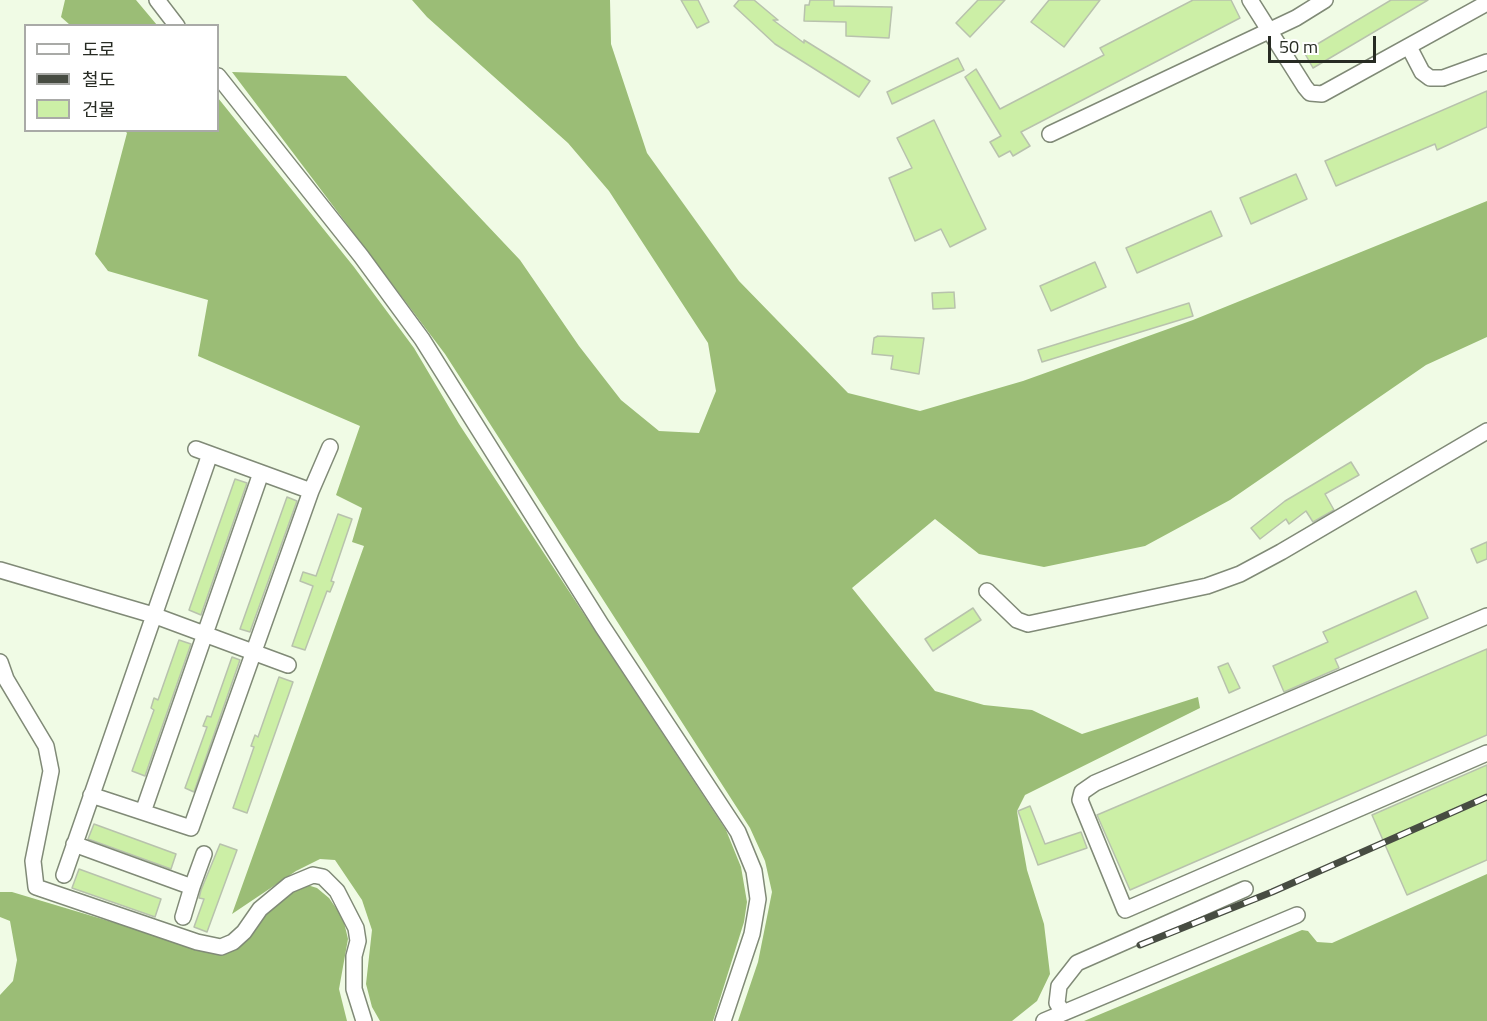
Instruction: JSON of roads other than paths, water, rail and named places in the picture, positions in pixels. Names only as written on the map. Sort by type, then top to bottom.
[{"type":"street","points":[[157,0],[175,24]]},
{"type":"street","points":[[1250,0],[1310,93],[1322,94],[1487,3]]},
{"type":"street","points":[[1050,134],[1296,18],[1325,0]]},
{"type":"street","points":[[1409,47],[1422,72],[1430,78],[1443,78],[1487,62]]},
{"type":"street","points":[[219,77],[361,256],[422,339],[603,626],[738,832],[754,871],[758,899],[752,934],[723,1021]]},
{"type":"street","points":[[987,591],[1017,620],[1028,624],[1207,586],[1240,574],[1281,552],[1487,431]]},
{"type":"street","points":[[91,795],[190,828],[311,492],[330,447]]},
{"type":"street","points":[[64,875],[153,615],[203,451],[311,492]]},
{"type":"street","points":[[143,812],[203,634],[261,473]]},
{"type":"street","points":[[0,570],[153,615],[288,665]]},
{"type":"street","points":[[1487,616],[1095,783],[1082,792],[1080,800],[1125,910],[1487,753]]},
{"type":"street","points":[[0,662],[6,679],[45,747],[51,771],[33,861],[36,887],[197,942],[221,947],[239,937],[260,909],[289,885],[313,875],[323,877],[337,891],[356,927],[358,941],[354,956],[354,989],[364,1021]]},
{"type":"street","points":[[74,844],[192,887]]},
{"type":"street","points":[[183,917],[204,854]]},
{"type":"street","points":[[1063,1013],[1057,1003],[1059,986],[1077,963],[1245,889]]},
{"type":"street","points":[[1044,1021],[1297,915]]},
{"type":"railway","points":[[1140,945],[1272,892],[1487,797]]}]
